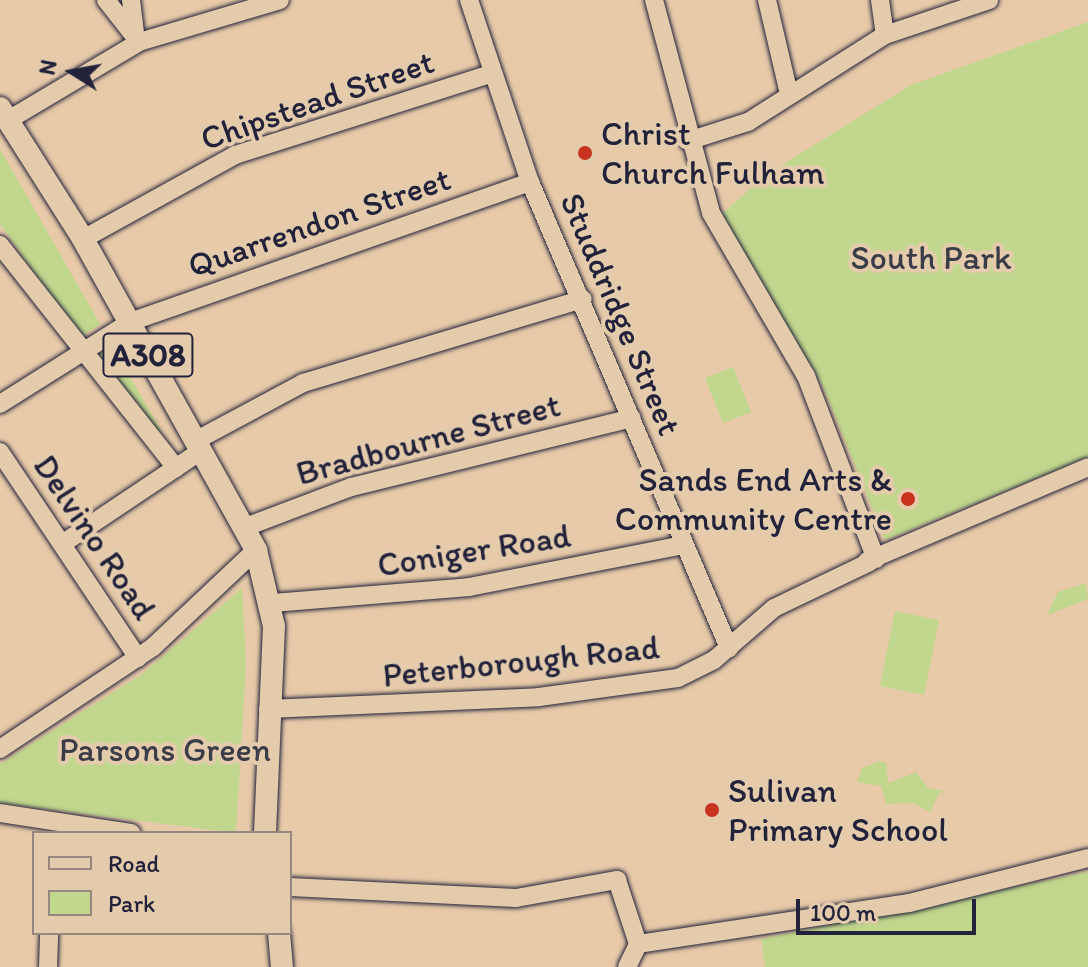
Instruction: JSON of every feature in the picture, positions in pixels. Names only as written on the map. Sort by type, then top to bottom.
[{"type":"main road","name":"A308","points":[[5,114],[83,239],[256,550],[272,603],[265,831]]},
{"type":"main road","points":[[279,935],[282,967]]},
{"type":"street","points":[[106,0],[137,37]]},
{"type":"street","points":[[131,0],[137,37]]},
{"type":"street","points":[[5,114],[137,37],[280,0]]},
{"type":"street","name":"Studdridge Street","points":[[469,0],[490,74],[530,182],[583,299],[683,545],[729,648]]},
{"type":"street","points":[[654,0],[688,141],[711,213],[806,376],[873,560]]},
{"type":"street","points":[[767,0],[789,94]]},
{"type":"street","points":[[880,0],[885,35]]},
{"type":"street","points":[[688,141],[735,129],[885,35],[989,0]]},
{"type":"street","name":"Chipstead Street","points":[[83,239],[235,155],[490,74]]},
{"type":"street","name":"Quarrendon Street","points":[[0,404],[77,351],[130,322],[530,182]]},
{"type":"street","points":[[0,245],[77,351],[176,468]]},
{"type":"street","points":[[62,544],[176,468],[198,446],[303,383],[583,299]]},
{"type":"street","name":"Bradbourne Street","points":[[243,528],[351,487],[632,418]]},
{"type":"street","name":"Delvino Road","points":[[0,452],[138,658]]},
{"type":"street","name":"Peterborough Road","points":[[268,709],[352,711],[605,692],[687,674],[729,648],[774,608],[873,560],[1088,467]]},
{"type":"street","name":"Coniger Road","points":[[272,603],[469,587],[683,545]]},
{"type":"street","points":[[0,749],[138,658],[256,550]]},
{"type":"street","points":[[0,813],[62,828],[103,831]]},
{"type":"street","points":[[627,967],[628,951],[638,944],[909,903],[1088,858]]},
{"type":"street","points":[[292,887],[516,898],[617,880],[638,944]]},
{"type":"street","points":[[48,967],[49,935]]},
{"type":"green space","name":"South Park","points":[[1088,22],[1088,457],[885,540],[823,386],[720,216],[764,176],[911,85]]},
{"type":"green space","points":[[0,149],[100,324],[80,337],[0,224]]},
{"type":"green space","points":[[111,344],[162,432],[160,434],[92,356]]},
{"type":"green space","points":[[733,367],[751,412],[723,423],[705,378]]},
{"type":"green space","points":[[1086,583],[1088,599],[1047,615],[1058,592]]},
{"type":"green space","name":"Parsons Green","points":[[242,588],[246,665],[236,831],[0,803],[0,764],[142,674]]},
{"type":"green space","points":[[895,611],[939,620],[924,695],[880,686]]},
{"type":"green space","points":[[879,761],[886,763],[888,783],[916,772],[928,788],[948,792],[939,793],[930,812],[913,803],[886,804],[881,786],[857,782],[862,768]]},
{"type":"green space","points":[[1088,872],[1088,967],[765,967],[761,939]]},
{"type":"place","name":"Christ Church Fulham","points":[[585,153]]},
{"type":"place","name":"Sands End Arts & Community Centre","points":[[908,499]]},
{"type":"place","name":"Sulivan Primary School","points":[[712,810]]}]
